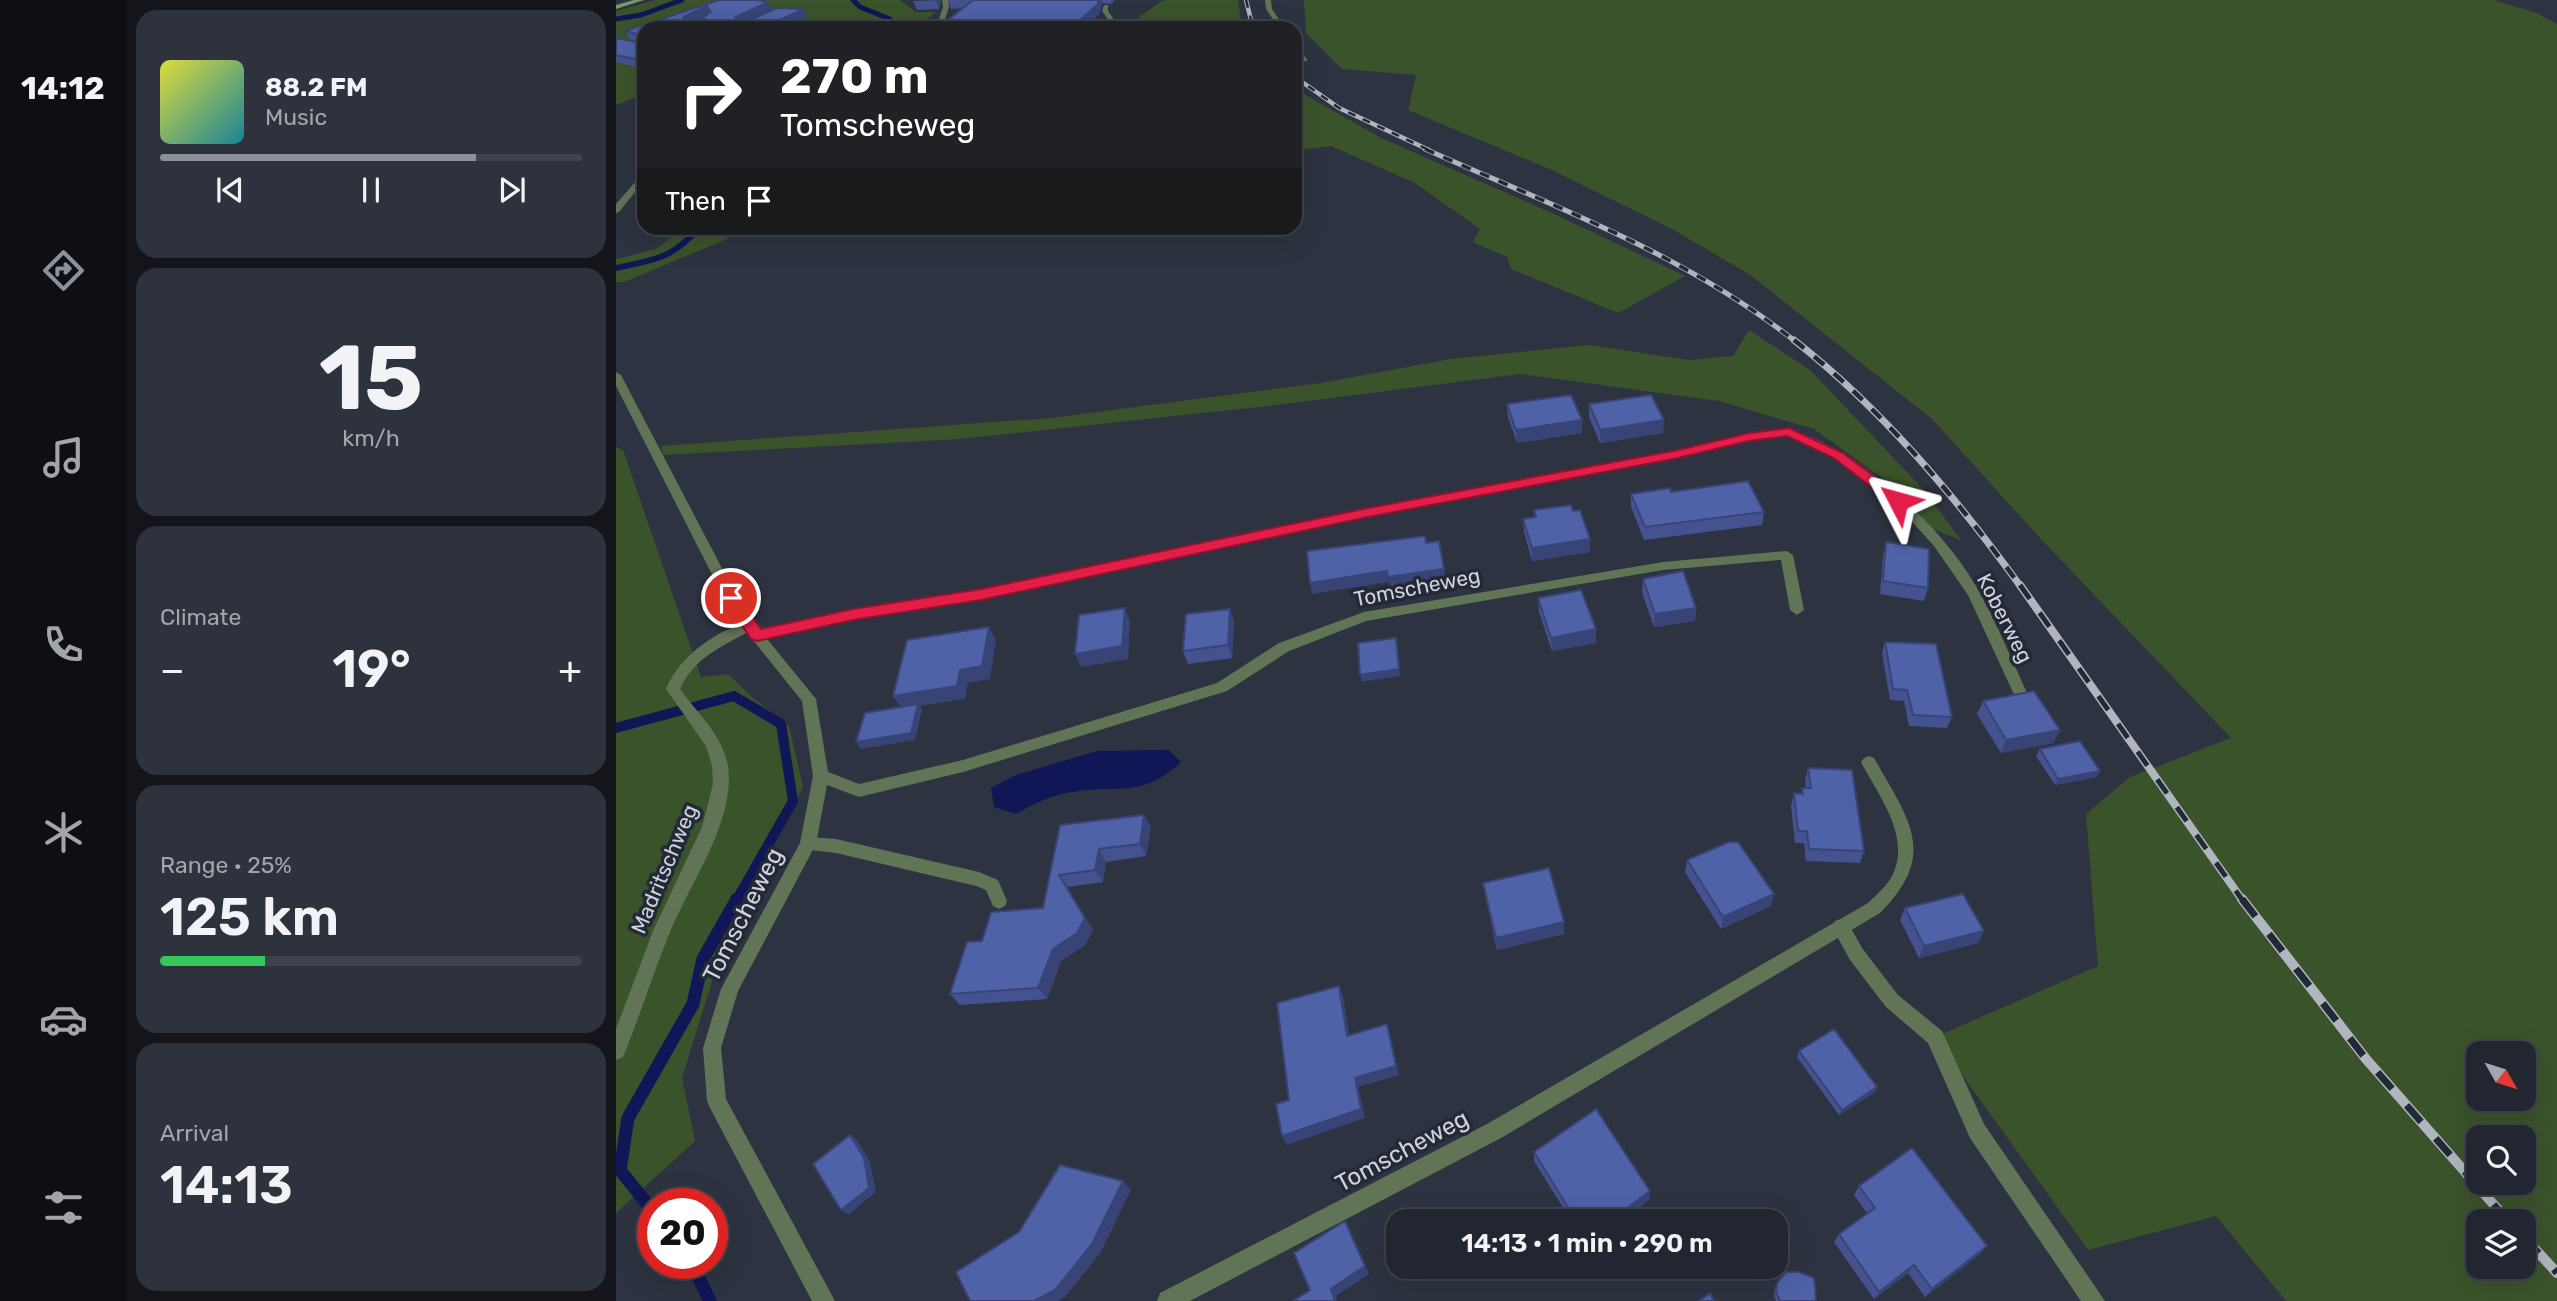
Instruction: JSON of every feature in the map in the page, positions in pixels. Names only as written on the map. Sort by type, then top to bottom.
[{"type":"main road","points":[[616,8],[641,0]]},
{"type":"street","points":[[941,21],[946,7],[945,0]]},
{"type":"street","points":[[1268,0],[1269,9],[1277,21]]},
{"type":"street","points":[[1106,6],[1105,11],[1112,21]]},
{"type":"street","points":[[616,209],[637,184]]},
{"type":"street","name":"Tomscheweg","points":[[616,375],[731,598],[753,631],[809,699],[821,776],[808,844],[730,989],[712,1048],[717,1101],[824,1301]]},
{"type":"street","name":"Koberweg","points":[[753,631],[981,594],[1368,512],[1678,454],[1765,434],[1789,432],[1839,456],[1858,469],[1910,512],[1939,542],[1974,594],[2022,696]]},
{"type":"street","name":"Tomscheweg","points":[[821,776],[859,791],[963,766],[1222,687],[1284,647],[1364,617],[1663,566],[1787,555],[1797,610]]},
{"type":"street","name":"Madritschweg","points":[[616,1051],[662,931],[702,848],[721,789],[721,767],[715,748],[673,689],[682,671],[713,645],[753,631]]},
{"type":"street","name":"Tomscheweg","points":[[1168,1301],[1494,1130],[1841,927],[1890,895],[1908,856],[1905,832],[1869,762]]},
{"type":"street","points":[[808,844],[836,846],[979,879],[992,885],[999,901]]},
{"type":"street","points":[[1841,927],[1856,954],[1892,1001],[1935,1037],[1977,1131],[2094,1301]]},
{"type":"green space","points":[[656,0],[900,0],[916,12],[936,12],[924,21],[637,21],[637,97],[616,105],[616,11]]},
{"type":"green space","points":[[1164,0],[1238,0],[1241,21],[1138,21],[1140,16]]},
{"type":"green space","points":[[1304,0],[2493,0],[2537,13],[2557,24],[2557,1301],[2286,1301],[2216,1216],[2088,1250],[1935,1037],[2098,966],[2086,814],[2130,777],[2231,738],[2039,537],[1932,419],[1749,274],[1672,229],[1552,170],[1408,110],[1416,75],[1342,69],[1306,33]]},
{"type":"green space","points":[[1302,93],[1381,138],[1552,213],[1685,276],[1618,313],[1511,269],[1507,257],[1473,242],[1480,229],[1415,183],[1331,146],[1302,150]]},
{"type":"green space","points":[[675,235],[730,235],[727,239],[624,282],[616,282],[616,259],[656,249]]},
{"type":"green space","points":[[1749,330],[1810,370],[1923,489],[1961,540],[1930,528],[1906,495],[1814,429],[1719,401],[1520,374],[1268,406],[960,439],[663,455],[661,446],[1051,418],[1321,383],[1451,359],[1589,345],[1689,360],[1733,356]]},
{"type":"green space","points":[[616,447],[623,450],[701,677],[728,674],[789,726],[803,787],[726,936],[682,1078],[695,1141],[643,1188],[637,1188],[637,1194],[616,1213]]},
{"type":"shaded area","points":[[1169,750],[1181,762],[1167,774],[1142,786],[1065,793],[1043,800],[1016,814],[994,807],[991,788],[1016,775],[1097,751]]},
{"type":"building","points":[[719,0],[768,2],[735,17],[736,21],[703,21],[703,17],[711,12],[707,6],[683,17],[694,21],[655,21]]},
{"type":"building","points":[[973,0],[1098,0],[1098,4],[1079,21],[947,21]]},
{"type":"building","points":[[777,8],[804,9],[778,21],[748,21]]},
{"type":"building","points":[[637,27],[637,34],[625,31]]},
{"type":"building","points":[[616,38],[637,42],[637,60],[616,55]]},
{"type":"building","points":[[1571,395],[1582,420],[1516,430],[1507,404]]},
{"type":"building","points":[[1651,395],[1664,420],[1600,430],[1589,404]]},
{"type":"building","points":[[1748,481],[1764,512],[1645,527],[1631,494],[1670,488],[1671,492]]},
{"type":"building","points":[[1571,505],[1573,511],[1580,510],[1590,539],[1532,548],[1523,519],[1536,517],[1534,510]]},
{"type":"building","points":[[1425,536],[1426,543],[1439,541],[1444,569],[1388,577],[1387,571],[1310,583],[1307,551]]},
{"type":"building","points":[[1886,542],[1929,549],[1928,588],[1883,581]]},
{"type":"building","points":[[1683,571],[1696,608],[1655,614],[1643,579]]},
{"type":"building","points":[[1581,590],[1596,629],[1551,638],[1538,598]]},
{"type":"building","points":[[1125,608],[1122,646],[1075,654],[1079,615]]},
{"type":"building","points":[[1230,609],[1228,645],[1183,651],[1186,614]]},
{"type":"building","points":[[989,627],[982,666],[960,670],[957,686],[893,696],[907,640]]},
{"type":"building","points":[[1396,638],[1399,669],[1360,675],[1358,643]]},
{"type":"building","points":[[1885,642],[1936,644],[1952,717],[1913,715],[1907,690],[1893,689]]},
{"type":"building","points":[[2034,691],[2060,730],[2006,740],[1983,701]]},
{"type":"building","points":[[918,704],[911,733],[856,742],[865,713]]},
{"type":"building","points":[[2080,741],[2100,771],[2058,779],[2040,749]]},
{"type":"building","points":[[1808,768],[1852,770],[1864,851],[1809,849],[1807,831],[1798,831],[1794,793],[1803,794],[1802,788],[1811,788]]},
{"type":"building","points":[[1144,815],[1140,844],[1099,849],[1095,870],[1059,875],[1085,918],[1077,933],[1053,949],[1038,988],[950,994],[967,942],[982,941],[991,912],[1043,908],[1060,825]]},
{"type":"building","points":[[1729,842],[1738,842],[1774,894],[1723,917],[1687,860]]},
{"type":"building","points":[[1549,868],[1564,922],[1496,938],[1483,883]]},
{"type":"building","points":[[1963,894],[1984,931],[1924,946],[1905,908]]},
{"type":"building","points":[[1339,986],[1347,1036],[1387,1024],[1396,1066],[1355,1078],[1361,1109],[1282,1136],[1276,1104],[1289,1100],[1277,1003]]},
{"type":"building","points":[[1834,1029],[1877,1087],[1842,1110],[1799,1051]]},
{"type":"building","points":[[1596,1109],[1650,1191],[1626,1209],[1569,1209],[1534,1152]]},
{"type":"building","points":[[850,1135],[864,1158],[869,1188],[841,1210],[813,1164]]},
{"type":"building","points":[[1912,1148],[1987,1246],[1932,1289],[1914,1265],[1879,1292],[1839,1234],[1875,1208],[1859,1186]]},
{"type":"building","points":[[1060,1165],[1123,1181],[1092,1244],[1055,1290],[1034,1301],[970,1301],[956,1272],[1019,1232]]},
{"type":"building","points":[[1345,1221],[1365,1266],[1331,1289],[1335,1301],[1293,1301],[1310,1290],[1294,1253]]},
{"type":"building","points":[[1788,1272],[1799,1272],[1814,1278],[1816,1299],[1780,1301],[1776,1292],[1780,1279],[1788,1279]]},
{"type":"building","points":[[1710,1293],[1714,1301],[1699,1301]]},
{"type":"waterway","points":[[616,19],[641,15],[682,0]]},
{"type":"waterway","points":[[853,0],[860,7],[889,21]]},
{"type":"waterway","points":[[616,268],[662,257],[693,235]]},
{"type":"waterway","points":[[616,728],[734,696],[781,724],[793,801],[736,901]]},
{"type":"waterway","points":[[637,1191],[620,1170],[628,1118],[693,1004],[703,959],[737,899]]},
{"type":"waterway","points":[[699,1279],[710,1301]]},
{"type":"railway","points":[[1246,0],[1251,21]]},
{"type":"railway","points":[[1302,82],[1339,108],[1429,150]]},
{"type":"railway","points":[[1425,149],[1664,257],[1753,311],[1796,342]]},
{"type":"railway","points":[[1794,340],[1858,395],[1888,425],[1944,487],[2021,587]]},
{"type":"railway","points":[[2020,585],[2243,901]]},
{"type":"railway","points":[[2242,899],[2366,1059],[2498,1209]]},
{"type":"railway","points":[[2536,1250],[2557,1273]]},
{"type":"route","points":[[731,598],[757,635],[853,615],[981,594],[1368,512],[1678,454],[1749,437],[1789,432],[1839,456],[1898,501]]}]
